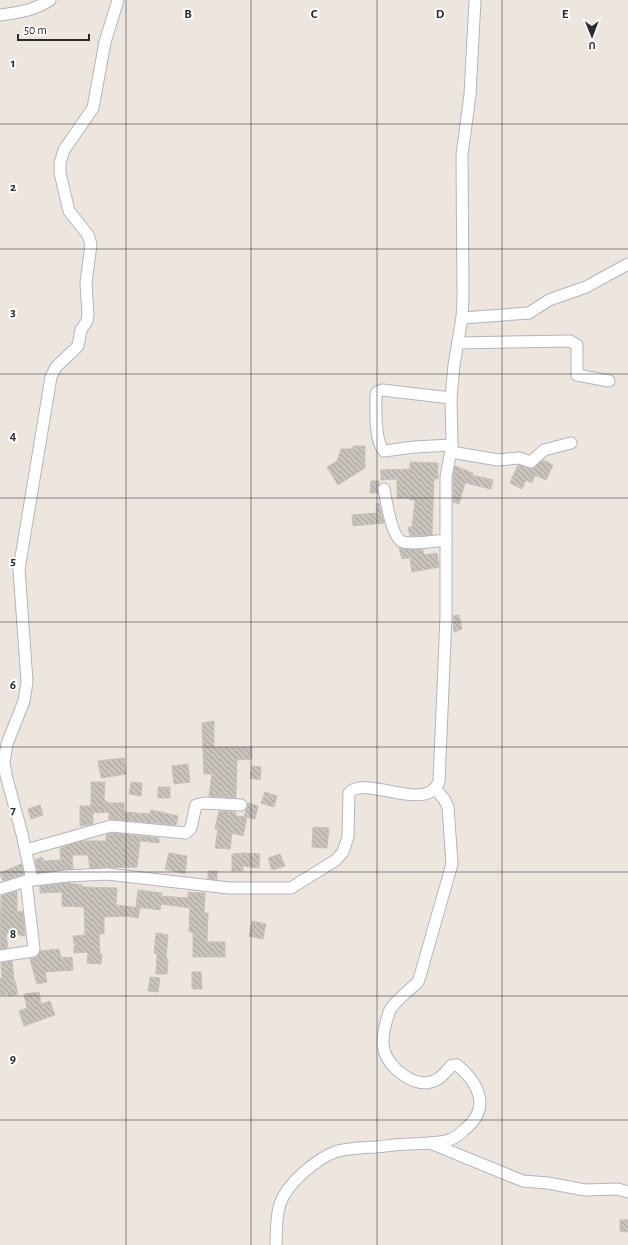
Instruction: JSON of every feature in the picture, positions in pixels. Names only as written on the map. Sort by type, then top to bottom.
[{"type":"street","points":[[0,15],[23,12],[44,4],[50,0]]},
{"type":"street","points":[[0,956],[33,951],[34,949],[26,850],[4,785],[5,752],[24,701],[27,682],[27,664],[19,580],[21,548],[30,505],[51,377],[56,367],[76,348],[81,330],[88,318],[86,283],[91,244],[88,235],[69,210],[60,173],[60,163],[64,150],[92,108],[105,42],[118,0]]},
{"type":"street","points":[[0,889],[29,881],[67,876],[107,874],[229,888],[291,888],[336,860],[343,852],[348,837],[349,794],[352,790],[355,788],[363,788],[412,795],[431,793],[436,790],[439,782],[446,616],[446,478],[451,448],[451,398],[454,365],[462,318],[464,233],[462,155],[470,95],[476,0]]},
{"type":"street","points":[[462,318],[529,313],[549,300],[586,287],[628,264]]},
{"type":"street","points":[[458,343],[573,341],[577,345],[577,375],[609,381]]},
{"type":"street","points":[[451,398],[382,390],[377,392],[380,447],[384,451],[414,447],[451,448],[498,460],[519,458],[531,462],[544,450],[571,443]]},
{"type":"street","points":[[384,489],[395,534],[399,540],[406,543],[446,540]]},
{"type":"street","points":[[276,1245],[276,1218],[280,1201],[289,1186],[318,1160],[332,1152],[348,1148],[430,1143],[449,1140],[458,1135],[475,1121],[480,1112],[477,1087],[460,1068],[450,1066],[444,1075],[434,1081],[424,1083],[415,1081],[398,1072],[388,1059],[384,1049],[384,1033],[391,1010],[418,982],[452,864],[448,807],[444,799],[436,790]]},
{"type":"street","points":[[26,850],[111,826],[186,833],[191,828],[196,805],[204,803],[240,805]]},
{"type":"street","points":[[430,1143],[523,1181],[548,1183],[585,1190],[618,1188],[628,1192]]},
{"type":"building","points":[[353,446],[365,446],[365,468],[338,485],[327,467],[337,461],[341,449],[353,449]]},
{"type":"building","points":[[543,460],[553,465],[546,480],[535,475],[532,483],[526,480],[522,489],[510,483],[518,465],[532,469]]},
{"type":"building","points":[[410,462],[438,463],[438,479],[434,479],[432,535],[410,536],[408,527],[412,527],[415,500],[410,500],[410,498],[397,498],[397,479],[381,480],[381,470],[410,469]]},
{"type":"building","points":[[455,466],[473,473],[472,475],[493,480],[491,489],[465,483],[459,504],[453,502],[453,478]]},
{"type":"building","points":[[371,481],[379,481],[378,493],[370,493]]},
{"type":"building","points":[[379,503],[384,523],[353,526],[352,515],[377,513],[376,504]]},
{"type":"building","points":[[399,548],[423,550],[424,555],[437,553],[439,567],[412,572],[410,558],[402,559]]},
{"type":"building","points":[[459,615],[462,629],[454,632],[453,616]]},
{"type":"building","points":[[214,721],[214,747],[252,747],[252,759],[237,760],[236,798],[209,796],[212,774],[204,774],[202,723]]},
{"type":"building","points":[[124,758],[126,774],[101,778],[98,761]]},
{"type":"building","points":[[188,764],[190,782],[174,784],[172,766]]},
{"type":"building","points":[[252,766],[261,767],[260,780],[250,778]]},
{"type":"building","points":[[91,782],[105,782],[104,801],[107,801],[107,803],[124,803],[124,812],[150,814],[151,810],[178,816],[176,825],[109,819],[109,812],[93,813],[93,824],[80,826],[80,806],[91,806]]},
{"type":"building","points":[[131,782],[142,783],[141,796],[129,794]]},
{"type":"building","points":[[158,787],[170,787],[170,798],[158,798]]},
{"type":"building","points":[[265,792],[277,796],[274,807],[261,803]]},
{"type":"building","points":[[248,803],[258,806],[255,819],[247,817],[243,836],[232,833],[230,849],[215,848],[218,829],[215,829],[219,811],[236,812],[236,816],[244,817]]},
{"type":"building","points":[[40,805],[43,815],[31,819],[28,809]]},
{"type":"building","points":[[313,827],[329,828],[327,848],[312,847]]},
{"type":"building","points":[[112,833],[159,838],[159,843],[140,841],[137,867],[90,868],[88,855],[72,855],[73,869],[38,873],[35,860],[42,857],[44,861],[61,860],[60,848],[82,841],[106,841],[106,835]]},
{"type":"building","points":[[169,853],[187,856],[185,874],[165,869]]},
{"type":"building","points":[[232,854],[260,854],[259,868],[243,866],[243,871],[232,871]]},
{"type":"building","points":[[280,854],[285,866],[272,870],[268,858]]},
{"type":"building","points":[[21,864],[24,874],[3,881],[0,873]]},
{"type":"building","points":[[208,871],[217,871],[217,880],[208,879]]},
{"type":"building","points":[[68,883],[82,885],[82,887],[117,888],[116,905],[140,908],[138,918],[125,916],[104,917],[104,934],[99,934],[100,954],[102,954],[101,964],[87,963],[88,952],[74,953],[74,946],[80,945],[74,944],[73,936],[85,935],[84,907],[62,906],[62,892],[40,893],[40,886]]},
{"type":"building","points":[[138,890],[162,893],[161,896],[188,898],[188,892],[205,893],[204,913],[208,913],[207,942],[225,942],[225,957],[193,957],[193,932],[189,932],[190,908],[161,904],[160,910],[136,907]]},
{"type":"building","points":[[17,891],[17,911],[23,912],[25,936],[6,933],[8,948],[0,949],[1,896]]},
{"type":"building","points":[[252,921],[266,924],[263,939],[249,936]]},
{"type":"building","points":[[156,933],[168,935],[166,959],[168,959],[167,974],[156,974],[157,954],[154,953]]},
{"type":"building","points":[[59,949],[61,958],[72,957],[73,970],[45,972],[47,982],[37,984],[30,959],[37,957],[40,951]]},
{"type":"building","points":[[12,961],[14,981],[18,994],[9,996],[8,994],[0,995],[0,979],[2,978],[1,963]]},
{"type":"building","points":[[192,972],[201,972],[202,989],[192,989]]},
{"type":"building","points":[[150,977],[160,978],[158,992],[148,991]]},
{"type":"building","points":[[39,992],[41,1004],[50,1001],[55,1015],[24,1026],[19,1011],[27,1008],[24,994]]},
{"type":"building","points":[[620,1220],[628,1220],[628,1232],[620,1231]]}]
